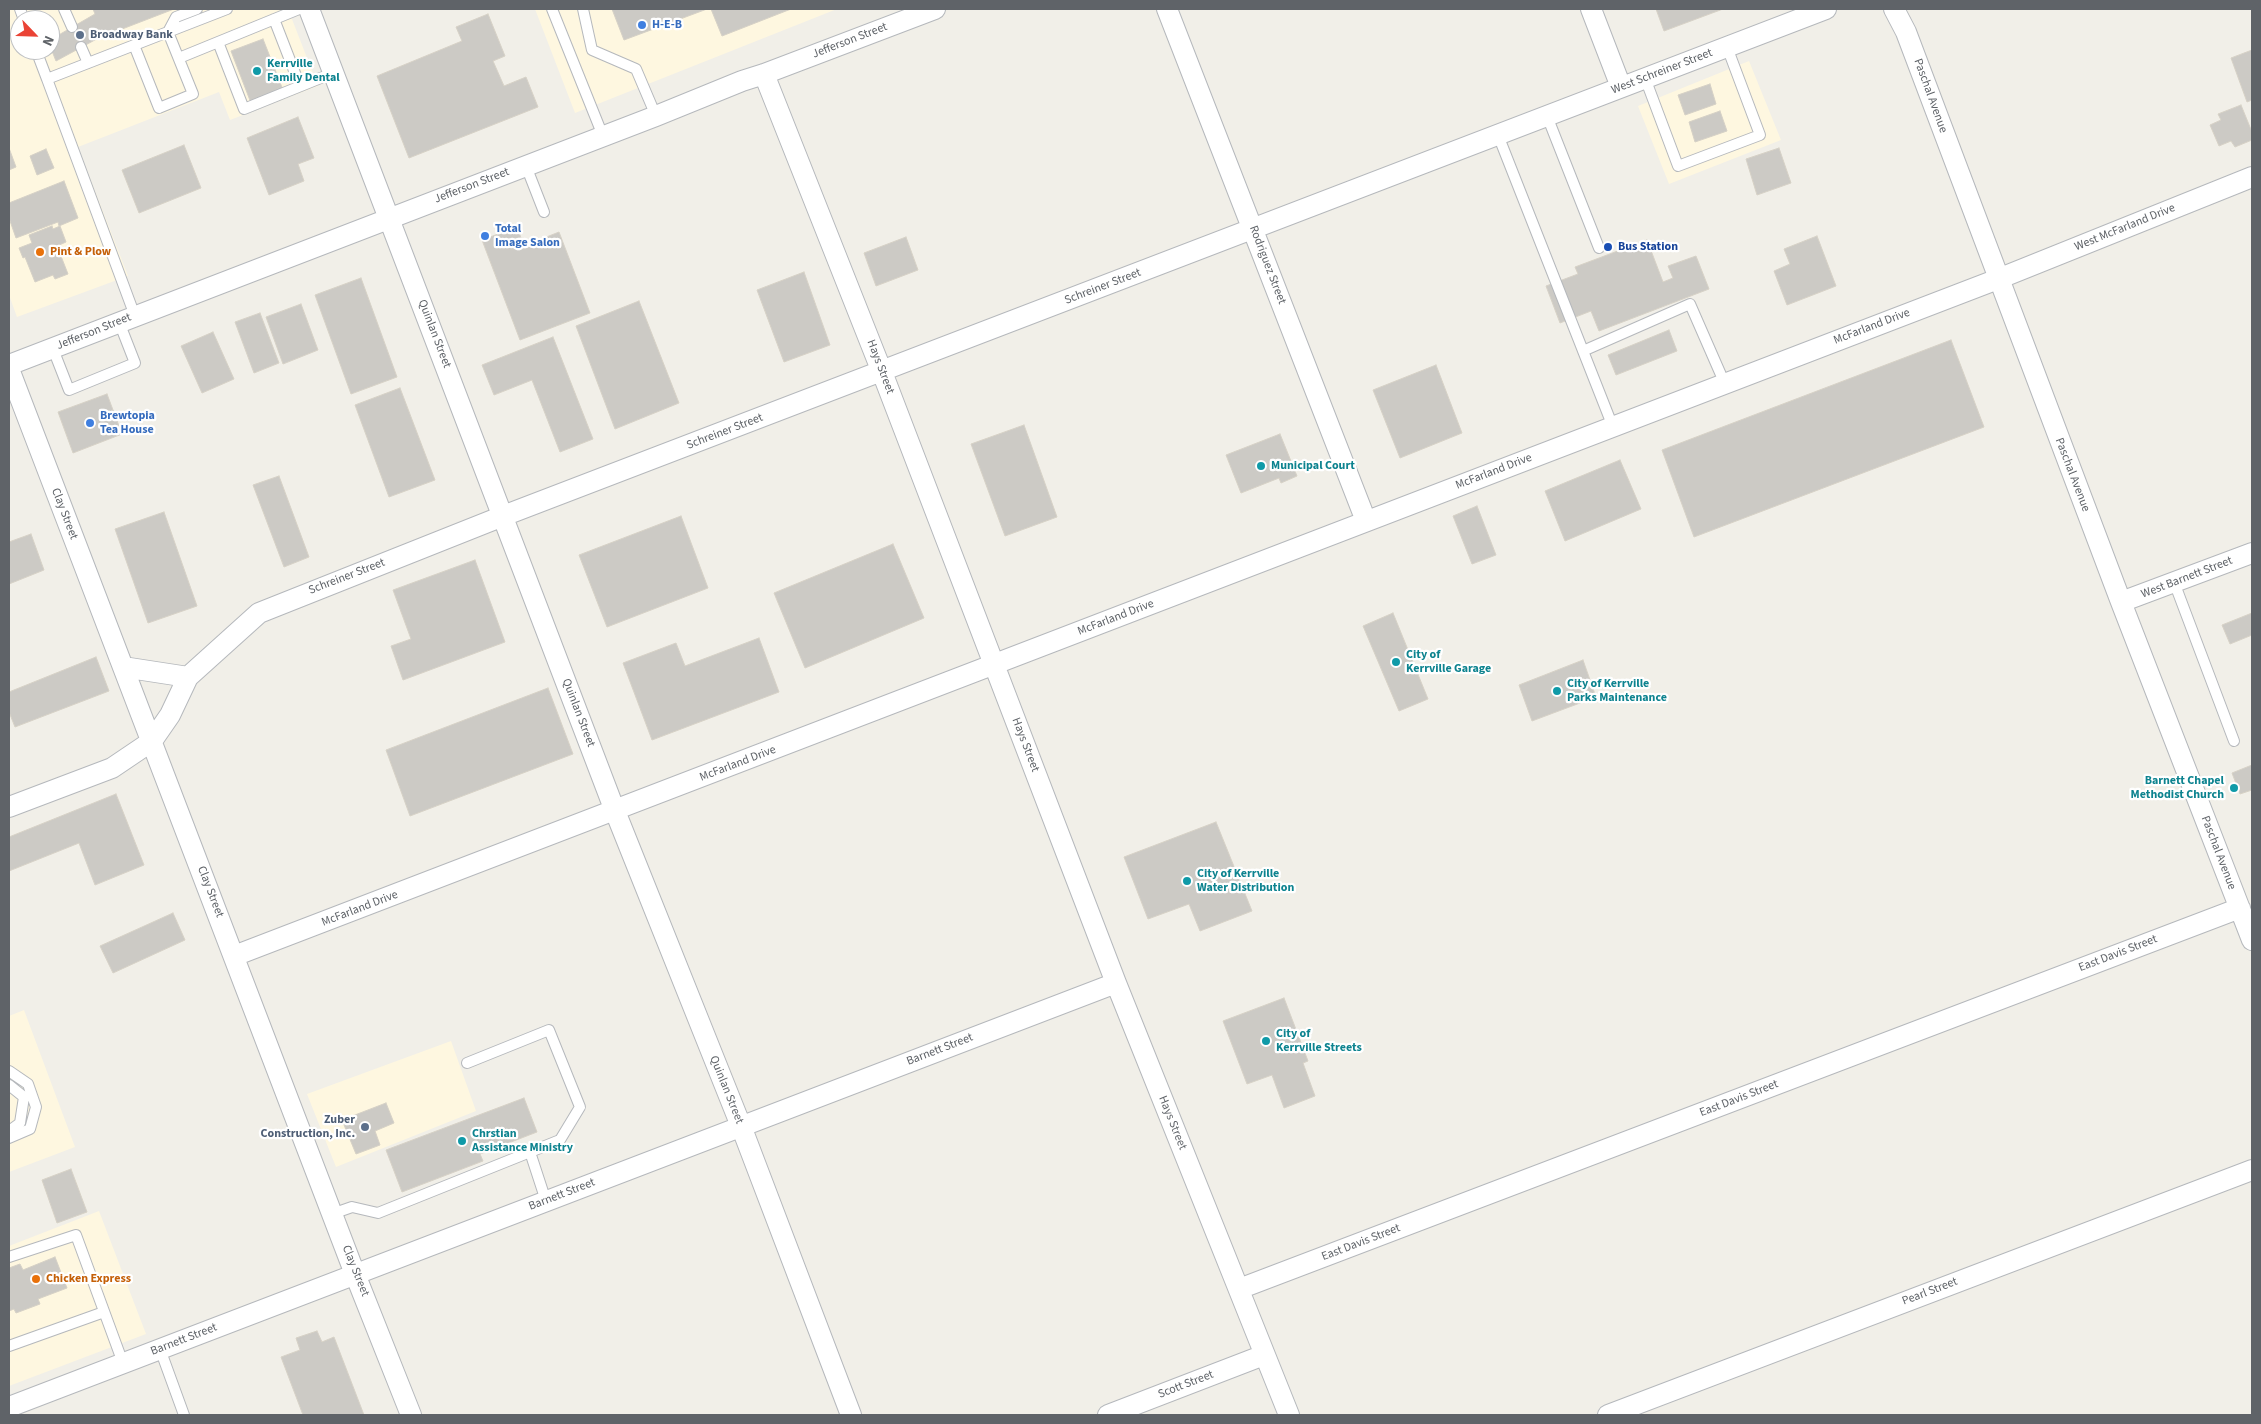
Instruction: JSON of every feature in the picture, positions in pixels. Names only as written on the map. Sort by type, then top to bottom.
[{"type":"street","name":"Quinlan Street","points":[[309,9],[615,811],[741,1126],[851,1415]]},
{"type":"street","name":"Jefferson Street","points":[[9,365],[764,74],[911,13],[935,9]]},
{"type":"street","name":"Rodriguez Street","points":[[1167,9],[1366,522]]},
{"type":"street","points":[[1591,9],[1621,88]]},
{"type":"street","name":"West Schreiner Street","points":[[1498,135],[1826,9]]},
{"type":"street","name":"Paschal Avenue","points":[[1894,9],[1906,32],[2121,602],[2252,940]]},
{"type":"street","name":"Hays Street","points":[[764,74],[882,372],[1116,982],[1289,1415]]},
{"type":"street","name":"Schreiner Street","points":[[9,807],[112,768],[152,741],[170,715],[188,677],[259,613],[503,516],[1498,135]]},
{"type":"street","name":"West McFarland Drive","points":[[1998,279],[2252,177]]},
{"type":"street","name":"McFarland Drive","points":[[234,956],[1998,279]]},
{"type":"street","name":"Clay Street","points":[[9,369],[355,1274],[411,1415]]},
{"type":"street","name":"West Barnett Street","points":[[2121,602],[2252,553]]},
{"type":"street","points":[[123,667],[188,677]]},
{"type":"street","name":"East Davis Street","points":[[1239,1289],[2240,908]]},
{"type":"street","name":"Barnett Street","points":[[9,1407],[1116,982]]},
{"type":"street","name":"Pearl Street","points":[[1608,1415],[2252,1170]]},
{"type":"street","name":"Scott Street","points":[[1108,1415],[1264,1356]]},
{"type":"lane","points":[[64,9],[72,27]]},
{"type":"lane","points":[[168,32],[176,17],[197,9]]},
{"type":"lane","points":[[47,79],[227,9]]},
{"type":"lane","points":[[179,58],[299,9]]},
{"type":"lane","points":[[552,9],[602,136]]},
{"type":"lane","points":[[583,9],[592,50],[636,69],[656,116]]},
{"type":"lane","points":[[274,19],[300,86]]},
{"type":"lane","points":[[134,45],[159,108],[193,94],[168,32]]},
{"type":"lane","points":[[218,42],[244,109],[333,73]]},
{"type":"lane","points":[[82,47],[88,63]]},
{"type":"lane","points":[[1645,78],[1678,166],[1760,135],[1727,47]]},
{"type":"lane","points":[[40,60],[127,319],[135,363],[69,390],[53,349]]},
{"type":"lane","points":[[1547,116],[1599,248]]},
{"type":"lane","points":[[1498,135],[1613,427]]},
{"type":"lane","points":[[526,166],[544,212]]},
{"type":"lane","points":[[1583,351],[1690,304],[1725,384]]},
{"type":"lane","points":[[2174,582],[2234,741]]},
{"type":"lane","points":[[332,1214],[352,1207],[378,1213],[560,1140],[580,1107],[548,1030],[467,1063]]},
{"type":"lane","points":[[9,1071],[28,1084],[36,1108],[30,1129],[9,1138]]},
{"type":"lane","points":[[9,1085],[24,1097],[20,1123],[9,1131]]},
{"type":"lane","points":[[530,1152],[546,1201]]},
{"type":"lane","points":[[9,1257],[76,1235],[123,1363]]},
{"type":"lane","points":[[9,1346],[104,1312]]},
{"type":"lane","points":[[160,1349],[184,1415]]},
{"type":"shaded area","points":[[9,9],[288,9],[318,86],[230,120],[219,92],[78,147],[128,276],[17,317],[9,295]]},
{"type":"shaded area","points":[[535,9],[837,9],[575,113]]},
{"type":"shaded area","points":[[1749,61],[1781,140],[1669,184],[1638,106]]},
{"type":"shaded area","points":[[24,1010],[75,1147],[9,1172],[9,1016]]},
{"type":"shaded area","points":[[451,1041],[476,1111],[336,1167],[307,1094]]},
{"type":"shaded area","points":[[99,1211],[146,1334],[9,1386],[9,1246]]},
{"type":"building","name":"Broadway Bank","points":[[93,9],[174,9],[104,35],[60,59],[60,34],[95,14]]},
{"type":"building","name":"H-E-B","points":[[612,9],[707,9],[624,40]]},
{"type":"building","name":"H-E-B","points":[[711,9],[791,9],[722,36]]},
{"type":"building","points":[[1656,9],[1723,9],[1664,31]]},
{"type":"building","points":[[488,14],[505,56],[493,61],[504,86],[526,77],[538,107],[409,158],[377,76],[462,41],[456,27]]},
{"type":"building","name":"Kerrville Family Dental","points":[[263,39],[283,90],[251,103],[231,51]]},
{"type":"building","points":[[2252,50],[2252,100],[2247,102],[2231,58]]},
{"type":"building","points":[[1710,84],[1716,104],[1685,115],[1678,95]]},
{"type":"building","points":[[2241,105],[2252,132],[2252,140],[2235,147],[2231,141],[2219,146],[2210,125],[2221,120],[2218,114]]},
{"type":"building","points":[[1720,111],[1727,131],[1695,142],[1689,122]]},
{"type":"building","points":[[298,117],[314,158],[298,164],[304,181],[269,195],[247,138]]},
{"type":"building","points":[[184,145],[201,188],[139,213],[122,170]]},
{"type":"building","points":[[9,148],[16,167],[9,170]]},
{"type":"building","points":[[1779,148],[1791,183],[1757,195],[1746,159]]},
{"type":"building","points":[[46,149],[54,168],[37,175],[30,156]]},
{"type":"building","points":[[64,181],[78,218],[59,226],[58,222],[16,238],[9,218],[9,203]]},
{"type":"building","name":"Pint & Plow","points":[[52,226],[53,229],[60,226],[66,242],[57,246],[68,274],[55,279],[53,275],[35,282],[25,257],[23,258],[19,248],[32,243],[29,235]]},
{"type":"building","points":[[517,227],[524,246],[559,232],[590,313],[520,340],[482,240]]},
{"type":"building","points":[[1817,236],[1836,286],[1787,305],[1774,271],[1790,264],[1784,249]]},
{"type":"building","points":[[906,237],[918,270],[876,286],[864,253]]},
{"type":"building","points":[[1647,240],[1663,282],[1673,278],[1668,266],[1696,256],[1709,289],[1599,331],[1591,311],[1560,323],[1546,286],[1578,274],[1575,267]]},
{"type":"building","points":[[804,272],[830,345],[784,362],[757,290]]},
{"type":"building","points":[[361,278],[397,377],[351,394],[315,295]]},
{"type":"building","points":[[639,301],[679,403],[615,429],[576,326]]},
{"type":"building","points":[[301,304],[318,350],[283,364],[266,317]]},
{"type":"building","points":[[260,313],[279,363],[254,373],[235,322]]},
{"type":"building","points":[[1669,330],[1677,351],[1616,375],[1608,355]]},
{"type":"building","points":[[213,332],[234,379],[202,393],[181,346]]},
{"type":"building","points":[[553,337],[593,439],[560,452],[532,380],[494,395],[482,365]]},
{"type":"building","points":[[1951,340],[1984,427],[1694,537],[1662,450]]},
{"type":"building","points":[[1436,365],[1462,433],[1400,458],[1373,390]]},
{"type":"building","points":[[400,388],[435,480],[389,497],[355,405]]},
{"type":"building","name":"Brewtopia Tea House","points":[[107,394],[122,434],[73,453],[58,412]]},
{"type":"building","points":[[1024,425],[1057,517],[1005,536],[971,444]]},
{"type":"building","name":"Municipal Court","points":[[1280,434],[1297,476],[1281,483],[1279,478],[1241,493],[1226,455]]},
{"type":"building","points":[[1620,460],[1641,509],[1565,541],[1545,491]]},
{"type":"building","points":[[279,476],[309,557],[284,567],[253,485]]},
{"type":"building","points":[[1477,506],[1496,555],[1472,564],[1453,516]]},
{"type":"building","points":[[164,512],[197,606],[148,623],[115,529]]},
{"type":"building","points":[[681,516],[708,588],[607,627],[579,555]]},
{"type":"building","points":[[31,534],[44,570],[9,584],[9,542]]},
{"type":"building","points":[[893,544],[924,618],[805,668],[774,593]]},
{"type":"building","points":[[475,560],[505,642],[403,680],[391,646],[411,639],[393,590]]},
{"type":"building","name":"City of Kerrville Garage","points":[[1393,613],[1428,699],[1399,711],[1363,626]]},
{"type":"building","points":[[2252,613],[2252,635],[2230,644],[2222,625]]},
{"type":"building","points":[[759,638],[779,692],[652,740],[623,663],[676,643],[685,666]]},
{"type":"building","points":[[96,657],[109,691],[15,727],[9,712],[9,692]]},
{"type":"building","name":"City of Kerrville Parks Maintenance","points":[[1583,660],[1596,697],[1532,721],[1519,685]]},
{"type":"building","points":[[548,688],[573,754],[410,816],[386,750]]},
{"type":"building","points":[[2252,765],[2252,790],[2240,794],[2232,773]]},
{"type":"building","points":[[116,794],[144,865],[95,885],[79,843],[9,871],[9,837]]},
{"type":"building","name":"City of Kerrville Water Distribution","points":[[1216,822],[1252,911],[1200,931],[1189,904],[1148,919],[1124,857]]},
{"type":"building","points":[[173,913],[185,940],[113,973],[100,946]]},
{"type":"building","name":"City of Kerrville Streets","points":[[1284,998],[1308,1061],[1303,1063],[1315,1096],[1284,1108],[1272,1075],[1247,1084],[1223,1021]]},
{"type":"building","name":"Chrstian Assistance Ministry","points":[[524,1098],[537,1132],[480,1154],[483,1161],[402,1192],[386,1150]]},
{"type":"building","name":"Zuber Construction, Inc.","points":[[386,1103],[394,1123],[375,1131],[380,1145],[356,1154],[342,1120]]},
{"type":"building","points":[[71,1169],[87,1212],[57,1223],[42,1180]]},
{"type":"building","name":"Chicken Express","points":[[55,1257],[67,1288],[38,1299],[40,1304],[16,1313],[14,1309],[9,1311],[9,1268],[20,1264],[23,1270]]},
{"type":"building","points":[[317,1331],[322,1342],[334,1337],[364,1415],[303,1415],[281,1357],[300,1350],[296,1338]]},
{"type":"place","name":"H-E-B","points":[[642,25]]},
{"type":"place","name":"Broadway Bank","points":[[80,35]]},
{"type":"place","name":"Kerrville Family Dental","points":[[257,71]]},
{"type":"place","name":"Total Image Salon","points":[[485,236]]},
{"type":"place","name":"Bus Station","points":[[1608,247]]},
{"type":"place","name":"Pint & Plow","points":[[40,252]]},
{"type":"place","name":"Brewtopia Tea House","points":[[90,423]]},
{"type":"place","name":"Municipal Court","points":[[1261,466]]},
{"type":"place","name":"City of Kerrville Garage","points":[[1396,662]]},
{"type":"place","name":"City of Kerrville Parks Maintenance","points":[[1557,691]]},
{"type":"place","name":"Barnett Chapel Methodist Church","points":[[2234,788]]},
{"type":"place","name":"City of Kerrville Water Distribution","points":[[1187,881]]},
{"type":"place","name":"City of Kerrville Streets","points":[[1266,1041]]},
{"type":"place","name":"Zuber Construction, Inc.","points":[[365,1127]]},
{"type":"place","name":"Chrstian Assistance Ministry","points":[[462,1141]]},
{"type":"place","name":"Chicken Express","points":[[36,1279]]}]
